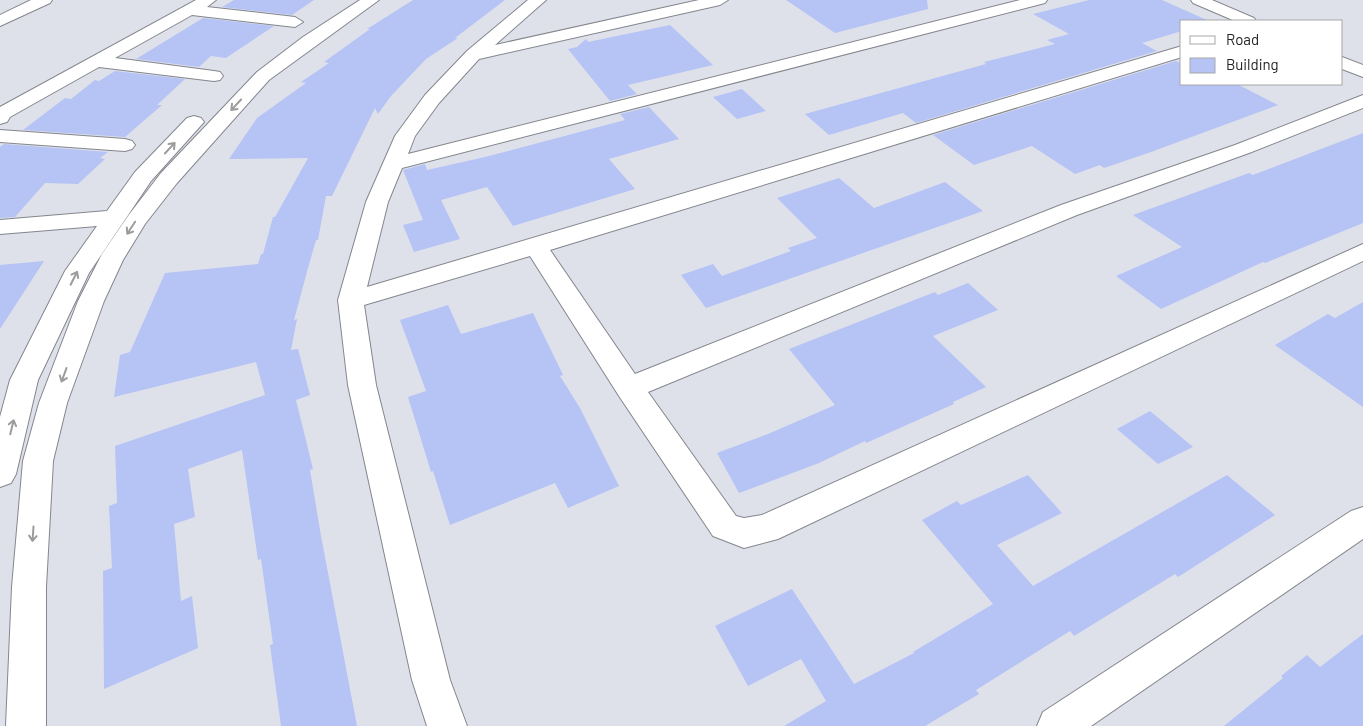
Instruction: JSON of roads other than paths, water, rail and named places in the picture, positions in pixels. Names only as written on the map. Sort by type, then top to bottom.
[{"type":"street","points":[[0,10],[22,0]]},
{"type":"street","points":[[0,21],[44,0]]},
{"type":"street","points":[[0,118],[4,113],[100,62],[208,0]]},
{"type":"street","points":[[0,474],[24,380],[77,271],[112,218],[143,177],[228,86],[306,25],[346,0]]},
{"type":"street","points":[[26,726],[29,587],[38,461],[53,403],[91,301],[110,260],[136,221],[169,178],[263,76],[371,0]]},
{"type":"street","points":[[447,726],[431,680],[362,385],[351,300],[377,202],[405,136],[416,119],[473,55],[538,0]]},
{"type":"street","points":[[473,55],[720,0]]},
{"type":"street","points":[[392,164],[1039,0]]},
{"type":"street","points":[[1200,0],[1246,20]]},
{"type":"street","points":[[190,10],[295,22]]},
{"type":"street","points":[[351,300],[536,247],[1010,101],[1180,52]]},
{"type":"street","points":[[100,62],[214,76]]},
{"type":"street","points":[[1343,62],[1363,72]]},
{"type":"street","points":[[629,388],[1069,210],[1242,149],[1363,101]]},
{"type":"street","points":[[0,136],[125,145]]},
{"type":"street","points":[[0,227],[112,218]]},
{"type":"street","points":[[536,247],[629,388],[725,526],[744,533],[766,529],[1363,252]]},
{"type":"street","points":[[1057,726],[1363,521]]}]
